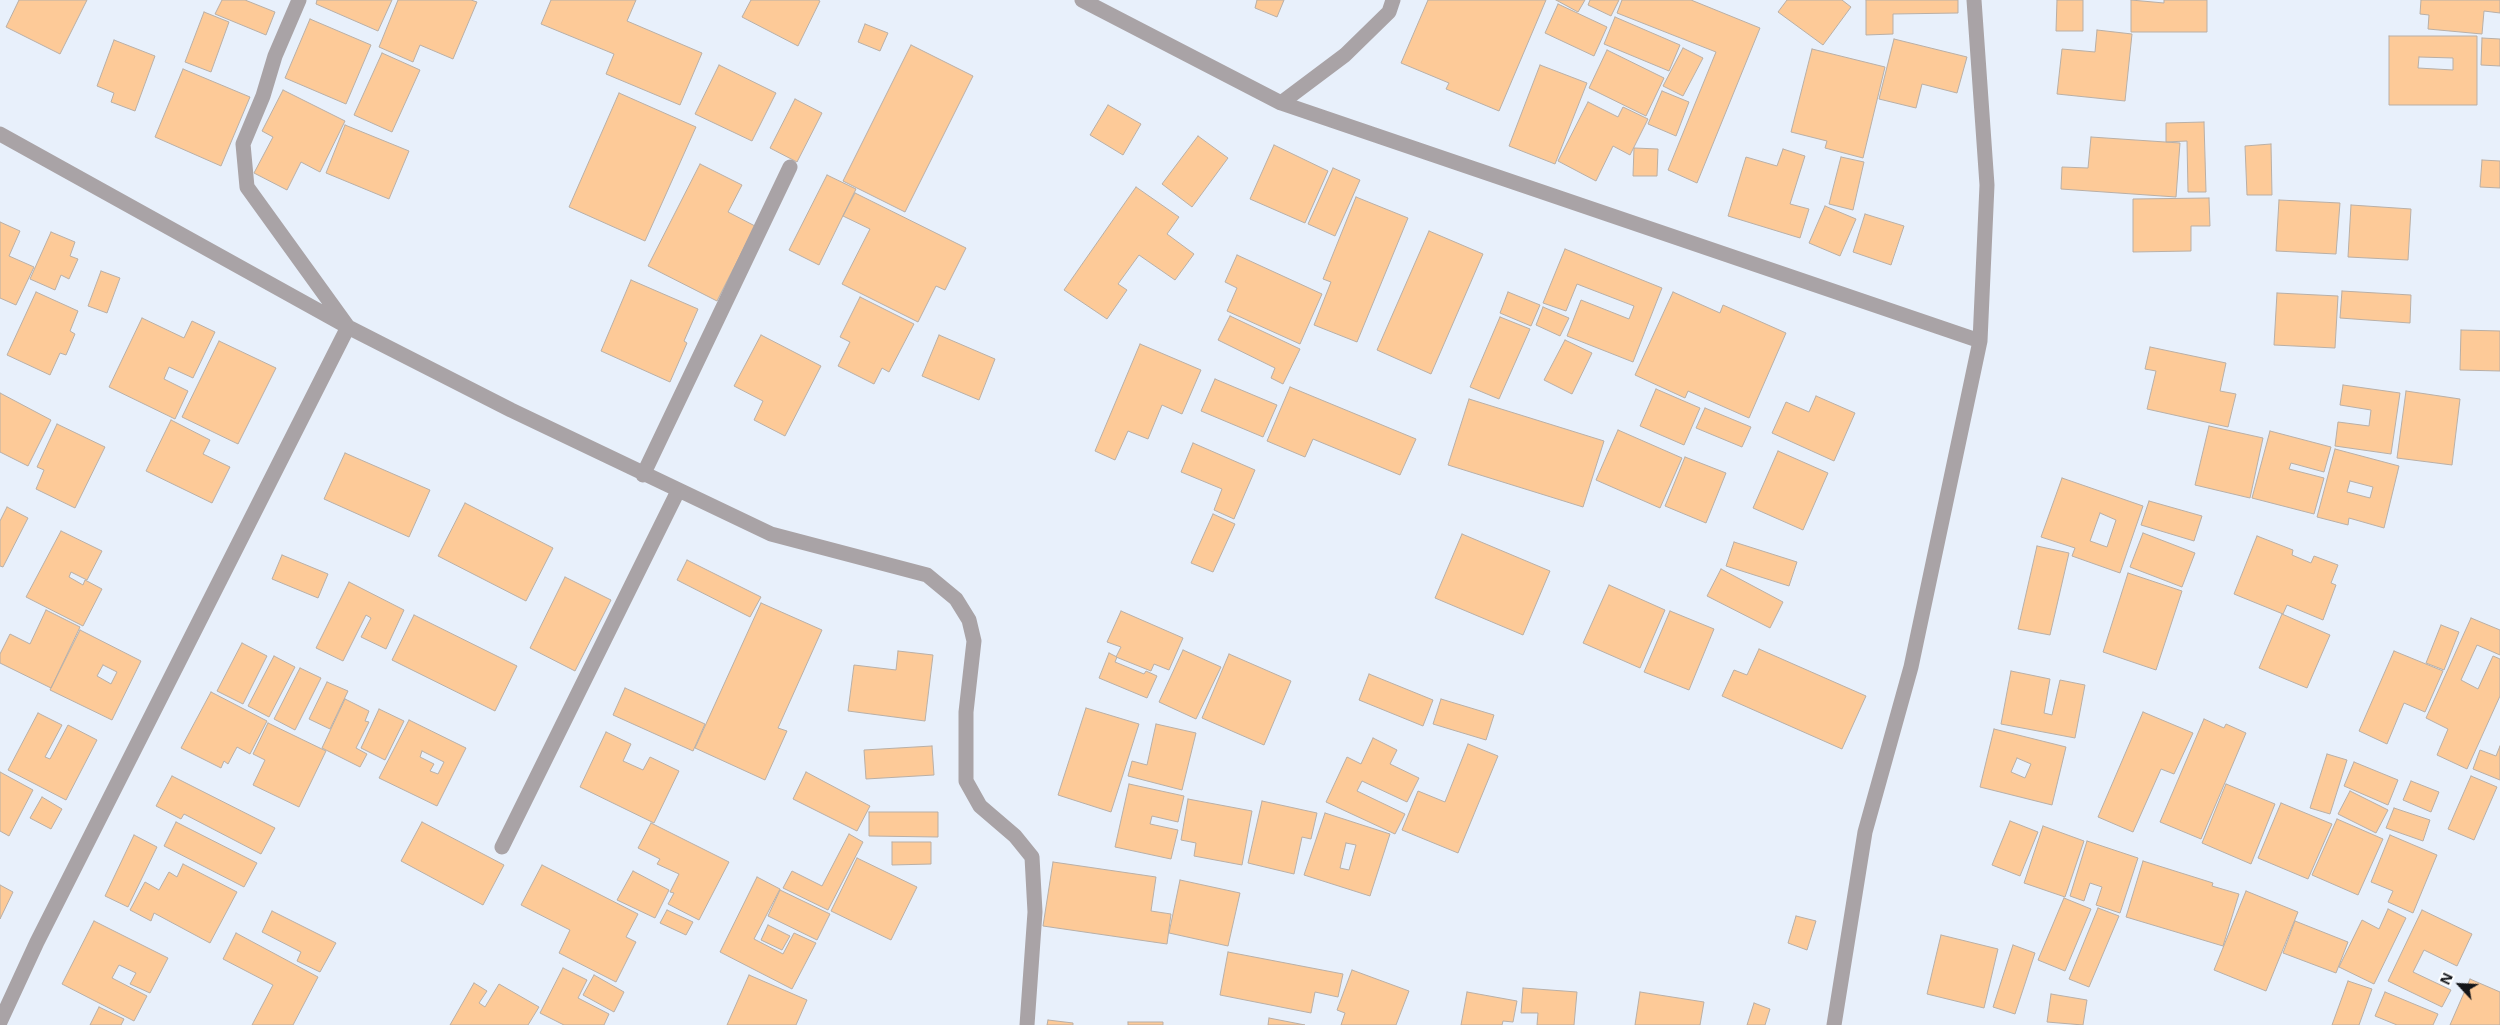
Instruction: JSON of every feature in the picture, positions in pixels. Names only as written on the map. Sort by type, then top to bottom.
[{"type":"street","points":[[300,0],[275,56],[263,96],[243,144],[247,187],[348,327]]},
{"type":"street","points":[[1082,0],[1280,103],[1980,341]]},
{"type":"street","points":[[1280,103],[1345,55],[1389,12],[1393,0]]},
{"type":"street","points":[[1834,1025],[1865,832],[1911,667],[1980,341],[1987,186],[1974,0]]},
{"type":"street","points":[[0,134],[348,327],[643,475],[770,534],[927,576],[956,599],[969,620],[974,641],[966,712],[966,781],[980,806],[1015,836],[1032,858],[1035,912],[1028,1025]]},
{"type":"street","points":[[643,475],[790,167]]},
{"type":"street","points":[[0,1022],[37,942],[348,327]]},
{"type":"street","points":[[502,847],[678,491]]},
{"type":"building","points":[[19,0],[87,0],[60,54],[6,27]]},
{"type":"building","points":[[222,0],[245,0],[275,12],[266,35],[215,14]]},
{"type":"building","points":[[317,0],[392,0],[378,31],[316,4]]},
{"type":"building","points":[[398,0],[471,0],[477,2],[453,59],[420,45],[413,62],[379,47]]},
{"type":"building","points":[[551,0],[636,0],[627,21],[702,53],[680,105],[606,74],[614,54],[541,24]]},
{"type":"building","points":[[751,0],[820,1],[798,46],[742,17]]},
{"type":"building","points":[[1257,0],[1284,0],[1277,17],[1255,8]]},
{"type":"building","points":[[1428,0],[1546,0],[1499,111],[1446,89],[1449,83],[1401,63]]},
{"type":"building","points":[[1556,0],[1585,0],[1578,12]]},
{"type":"building","points":[[1590,0],[1619,0],[1611,16],[1588,5]]},
{"type":"building","points":[[1622,0],[1691,0],[1760,28],[1697,183],[1668,170],[1716,52],[1617,13]]},
{"type":"building","points":[[1787,0],[1842,0],[1851,7],[1823,45],[1778,12]]},
{"type":"building","points":[[1866,0],[1958,0],[1958,13],[1893,14],[1893,34],[1866,35]]},
{"type":"building","points":[[2057,0],[2083,0],[2083,31],[2056,31]]},
{"type":"building","points":[[2131,0],[2164,3],[2164,0],[2207,0],[2207,32],[2131,32]]},
{"type":"building","points":[[2421,0],[2500,0],[2500,13],[2484,11],[2482,34],[2428,29],[2429,15],[2420,14]]},
{"type":"building","points":[[1558,4],[1607,27],[1594,56],[1545,33]]},
{"type":"building","points":[[204,12],[229,22],[211,72],[185,62]]},
{"type":"building","points":[[1615,17],[1680,45],[1669,71],[1604,44]]},
{"type":"building","points":[[310,19],[371,45],[346,104],[285,78]]},
{"type":"building","points":[[865,24],[888,33],[880,51],[858,42]]},
{"type":"building","points":[[2097,30],[2132,34],[2125,101],[2057,94],[2062,49],[2095,52]]},
{"type":"building","points":[[2389,36],[2477,36],[2477,105],[2389,105]],"holes":[[[2419,57],[2453,58],[2453,70],[2418,68]]]},
{"type":"building","points":[[2482,38],[2500,39],[2500,66],[2481,65]]},
{"type":"building","points":[[1894,39],[1967,57],[1957,93],[1922,84],[1916,108],[1879,99]]},
{"type":"building","points":[[114,40],[155,56],[135,111],[111,102],[114,93],[97,86]]},
{"type":"building","points":[[911,45],[973,76],[905,212],[843,181]]},
{"type":"building","points":[[1683,48],[1703,58],[1683,96],[1663,86]]},
{"type":"building","points":[[1812,49],[1885,67],[1863,158],[1825,148],[1827,141],[1791,132]]},
{"type":"building","points":[[1607,50],[1664,78],[1646,116],[1589,88]]},
{"type":"building","points":[[382,53],[420,70],[392,132],[354,115]]},
{"type":"building","points":[[719,65],[776,93],[752,141],[695,114]]},
{"type":"building","points":[[1540,65],[1587,83],[1555,164],[1509,146]]},
{"type":"building","points":[[183,69],[250,97],[221,166],[155,137]]},
{"type":"building","points":[[283,90],[345,121],[320,172],[301,162],[287,190],[254,173],[273,137],[262,131]]},
{"type":"building","points":[[1662,91],[1689,102],[1676,136],[1648,124]]},
{"type":"building","points":[[619,93],[696,127],[645,241],[569,207]]},
{"type":"building","points":[[795,99],[822,113],[797,162],[770,148]]},
{"type":"building","points":[[1588,102],[1618,117],[1623,107],[1648,119],[1630,155],[1613,146],[1596,181],[1558,161]]},
{"type":"building","points":[[1108,105],[1141,124],[1123,155],[1090,135]]},
{"type":"building","points":[[2204,122],[2206,192],[2188,192],[2187,141],[2166,142],[2166,123]]},
{"type":"building","points":[[345,125],[409,151],[389,199],[326,173]]},
{"type":"building","points":[[1198,136],[1228,158],[1192,207],[1162,184]]},
{"type":"building","points":[[2091,137],[2180,143],[2176,197],[2061,189],[2062,167],[2088,168]]},
{"type":"building","points":[[2271,144],[2272,195],[2247,195],[2245,146]]},
{"type":"building","points":[[1274,145],[1328,171],[1305,223],[1250,199]]},
{"type":"building","points":[[1634,148],[1658,149],[1657,176],[1633,176]]},
{"type":"building","points":[[1783,149],[1805,156],[1790,204],[1809,209],[1800,238],[1728,216],[1746,157],[1777,166]]},
{"type":"building","points":[[1841,157],[1864,162],[1853,210],[1829,204]]},
{"type":"building","points":[[2482,160],[2500,161],[2500,188],[2480,187]]},
{"type":"building","points":[[700,164],[742,185],[728,212],[755,226],[717,301],[648,266]]},
{"type":"building","points":[[1333,168],[1360,180],[1335,236],[1308,224]]},
{"type":"building","points":[[827,175],[856,189],[819,265],[789,250]]},
{"type":"building","points":[[1136,187],[1179,217],[1167,234],[1194,254],[1175,280],[1139,255],[1118,284],[1127,290],[1107,319],[1064,290]]},
{"type":"building","points":[[855,193],[966,248],[945,290],[936,286],[918,322],[842,284],[870,229],[843,216]]},
{"type":"building","points":[[1356,197],[1408,218],[1357,342],[1314,325],[1331,282],[1323,279]]},
{"type":"building","points":[[2209,198],[2210,226],[2191,226],[2191,251],[2133,252],[2133,199]]},
{"type":"building","points":[[2279,200],[2340,203],[2336,254],[2276,251]]},
{"type":"building","points":[[2351,205],[2411,209],[2408,260],[2348,257]]},
{"type":"building","points":[[1825,206],[1856,219],[1840,256],[1809,243]]},
{"type":"building","points":[[1865,214],[1904,226],[1891,265],[1853,252]]},
{"type":"building","points":[[0,222],[20,231],[9,256],[34,267],[16,305],[0,298]]},
{"type":"building","points":[[1429,231],[1483,254],[1431,374],[1377,350]]},
{"type":"building","points":[[51,232],[75,242],[70,256],[78,259],[69,279],[61,275],[55,290],[30,279]]},
{"type":"building","points":[[1565,249],[1662,288],[1633,362],[1567,336],[1581,300],[1629,319],[1634,306],[1577,284],[1566,311],[1543,303]]},
{"type":"building","points":[[1237,255],[1322,294],[1300,344],[1227,311],[1237,288],[1225,282]]},
{"type":"building","points":[[101,271],[120,278],[107,313],[88,306]]},
{"type":"building","points":[[631,280],[698,309],[684,341],[687,343],[670,382],[601,351]]},
{"type":"building","points":[[2342,291],[2411,295],[2410,323],[2340,318]]},
{"type":"building","points":[[36,292],[78,311],[70,331],[75,334],[66,355],[60,353],[50,375],[7,355]]},
{"type":"building","points":[[1508,292],[1540,305],[1531,326],[1500,313]]},
{"type":"building","points":[[1673,292],[1720,313],[1723,305],[1786,333],[1749,418],[1688,391],[1685,398],[1635,375]]},
{"type":"building","points":[[2277,293],[2338,296],[2335,348],[2274,345]]},
{"type":"building","points":[[860,297],[914,324],[889,372],[882,368],[874,384],[838,366],[850,342],[840,337]]},
{"type":"building","points":[[1543,307],[1569,318],[1560,336],[1536,325]]},
{"type":"building","points":[[1230,316],[1300,349],[1283,384],[1271,378],[1275,368],[1218,340]]},
{"type":"building","points":[[1500,317],[1530,329],[1499,399],[1470,387]]},
{"type":"building","points":[[142,318],[184,338],[192,321],[215,332],[193,378],[169,367],[164,379],[188,391],[175,419],[109,387]]},
{"type":"building","points":[[2461,330],[2500,331],[2500,371],[2460,370]]},
{"type":"building","points":[[761,335],[821,366],[785,436],[754,420],[763,401],[734,386]]},
{"type":"building","points":[[939,335],[995,359],[979,400],[922,376]]},
{"type":"building","points":[[1565,340],[1592,353],[1572,394],[1544,380]]},
{"type":"building","points":[[219,341],[276,368],[238,444],[182,417]]},
{"type":"building","points":[[1140,344],[1201,370],[1182,414],[1162,405],[1148,439],[1128,431],[1115,460],[1095,451]]},
{"type":"building","points":[[2150,347],[2226,363],[2220,391],[2236,394],[2228,427],[2147,409],[2156,371],[2145,369]]},
{"type":"building","points":[[1215,379],[1277,405],[1263,437],[1201,411]]},
{"type":"building","points":[[2343,385],[2400,393],[2391,454],[2335,446],[2338,422],[2369,426],[2371,410],[2340,405]]},
{"type":"building","points":[[1290,387],[1416,439],[1400,475],[1313,439],[1305,457],[1267,441]]},
{"type":"building","points":[[1656,389],[1700,408],[1684,445],[1640,426]]},
{"type":"building","points":[[2406,391],[2460,399],[2452,465],[2397,458]]},
{"type":"building","points":[[0,393],[51,420],[28,466],[0,452]]},
{"type":"building","points":[[1816,396],[1855,413],[1834,461],[1772,433],[1786,402],[1809,412]]},
{"type":"building","points":[[1469,399],[1604,441],[1583,507],[1448,465]]},
{"type":"building","points":[[1705,408],[1751,427],[1742,447],[1696,428]]},
{"type":"building","points":[[171,420],[210,440],[203,454],[230,467],[212,503],[146,471]]},
{"type":"building","points":[[57,424],[105,447],[75,508],[36,489],[44,470],[37,467]]},
{"type":"building","points":[[2209,426],[2263,438],[2250,498],[2195,485]]},
{"type":"building","points":[[1618,430],[1682,458],[1660,508],[1596,480]]},
{"type":"building","points":[[2270,431],[2331,447],[2324,472],[2291,463],[2289,469],[2324,478],[2314,514],[2252,498]]},
{"type":"building","points":[[1193,443],[1255,470],[1234,519],[1214,510],[1222,489],[1181,472]]},
{"type":"building","points":[[2335,449],[2399,466],[2384,528],[2349,518],[2348,525],[2317,517]],"holes":[[[2350,481],[2373,487],[2370,498],[2347,492]]]},
{"type":"building","points":[[1778,451],[1828,473],[1803,530],[1753,508]]},
{"type":"building","points":[[345,453],[430,490],[409,537],[324,499]]},
{"type":"building","points":[[1685,457],[1726,473],[1706,523],[1665,506]]},
{"type":"building","points":[[2062,478],[2143,506],[2120,573],[2072,556],[2075,548],[2041,537]],"holes":[[[2100,513],[2116,520],[2107,547],[2090,541]]]},
{"type":"building","points":[[2149,501],[2202,516],[2194,541],[2141,525]]},
{"type":"building","points":[[465,503],[553,548],[526,601],[438,556]]},
{"type":"building","points":[[7,507],[28,518],[3,567],[0,566],[0,521]]},
{"type":"building","points":[[1213,514],[1235,524],[1213,572],[1191,563]]},
{"type":"building","points":[[61,531],[102,551],[87,580],[71,572],[69,577],[83,585],[85,580],[102,589],[83,626],[26,597]]},
{"type":"building","points":[[2143,533],[2195,553],[2182,587],[2130,567]]},
{"type":"building","points":[[1462,534],[1550,571],[1523,635],[1435,598]]},
{"type":"building","points":[[2257,536],[2293,550],[2292,555],[2311,563],[2314,556],[2338,565],[2331,583],[2336,585],[2323,620],[2287,605],[2283,614],[2234,594]]},
{"type":"building","points":[[1734,542],[1797,562],[1789,586],[1726,566]]},
{"type":"building","points":[[2037,546],[2069,553],[2050,635],[2018,629]]},
{"type":"building","points":[[282,555],[328,574],[318,598],[272,579]]},
{"type":"building","points":[[687,560],[761,597],[750,617],[677,580]]},
{"type":"building","points":[[1721,569],[1783,602],[1770,628],[1707,596]]},
{"type":"building","points":[[2128,573],[2182,591],[2156,670],[2103,652]]},
{"type":"building","points":[[565,577],[611,600],[575,671],[530,648]]},
{"type":"building","points":[[349,582],[404,610],[386,649],[361,637],[371,618],[366,615],[343,661],[316,648]]},
{"type":"building","points":[[1609,585],[1665,610],[1640,668],[1583,643]]},
{"type":"building","points":[[761,603],[822,630],[778,728],[787,731],[765,780],[695,748]]},
{"type":"building","points":[[46,610],[80,627],[51,688],[0,663],[0,654],[10,634],[30,644]]},
{"type":"building","points":[[1121,611],[1183,638],[1169,670],[1154,664],[1151,671],[1116,657],[1121,647],[1107,642]]},
{"type":"building","points":[[1670,611],[1714,629],[1689,690],[1644,672]]},
{"type":"building","points":[[2282,614],[2330,635],[2307,688],[2259,668]]},
{"type":"building","points":[[414,615],[517,666],[495,711],[392,660]]},
{"type":"building","points":[[2471,618],[2500,630],[2500,655],[2477,645],[2461,680],[2478,689],[2493,656],[2500,659],[2500,696],[2467,769],[2437,755],[2448,729],[2426,718]]},
{"type":"building","points":[[2441,625],[2459,632],[2444,670],[2426,663]]},
{"type":"building","points":[[80,630],[141,661],[112,720],[50,690]],"holes":[[[103,665],[117,672],[111,684],[97,676]]]},
{"type":"building","points":[[242,643],[267,656],[243,704],[217,691]]},
{"type":"building","points":[[1759,649],[1866,696],[1842,749],[1722,696],[1734,670],[1747,675]]},
{"type":"building","points":[[1183,650],[1221,667],[1196,719],[1159,702]]},
{"type":"building","points":[[898,651],[933,655],[925,721],[848,711],[854,665],[896,670]]},
{"type":"building","points":[[2394,651],[2443,671],[2425,712],[2404,703],[2387,744],[2359,731]]},
{"type":"building","points":[[1109,653],[1117,657],[1115,662],[1144,674],[1146,671],[1157,676],[1147,698],[1099,678]]},
{"type":"building","points":[[1229,654],[1291,681],[1264,745],[1202,718]]},
{"type":"building","points":[[274,656],[295,667],[269,717],[248,706]]},
{"type":"building","points":[[300,668],[321,678],[295,730],[274,719]]},
{"type":"building","points":[[2011,671],[2050,679],[2044,713],[2052,715],[2060,680],[2085,685],[2075,738],[2001,724]]},
{"type":"building","points":[[1369,674],[1433,700],[1423,726],[1359,700]]},
{"type":"building","points":[[327,682],[348,691],[330,729],[309,719]]},
{"type":"building","points":[[625,688],[705,724],[693,751],[613,715]]},
{"type":"building","points":[[211,692],[267,721],[250,754],[237,747],[228,764],[224,761],[221,768],[181,748]]},
{"type":"building","points":[[345,699],[369,711],[365,721],[369,722],[356,748],[367,754],[360,767],[322,748]]},
{"type":"building","points":[[1441,699],[1494,715],[1486,740],[1433,724]]},
{"type":"building","points":[[1086,708],[1139,724],[1111,812],[1058,795]]},
{"type":"building","points":[[379,709],[404,721],[385,760],[361,748]]},
{"type":"building","points":[[2143,712],[2193,733],[2174,774],[2161,769],[2133,832],[2098,817]]},
{"type":"building","points":[[38,713],[62,725],[45,757],[50,759],[68,725],[97,740],[66,800],[8,770]]},
{"type":"building","points":[[2204,719],[2224,728],[2226,724],[2246,733],[2201,839],[2160,822]]},
{"type":"building","points":[[409,720],[466,748],[437,806],[379,778]],"holes":[[[422,751],[444,762],[438,774],[430,771],[434,764],[420,757]]]},
{"type":"building","points":[[268,723],[326,751],[299,807],[253,785],[265,760],[253,754]]},
{"type":"building","points":[[1156,724],[1196,733],[1182,790],[1128,776],[1132,761],[1147,765]]},
{"type":"building","points":[[1994,729],[2066,747],[2052,805],[1980,787]],"holes":[[[2017,758],[2031,764],[2025,778],[2011,772]]]},
{"type":"building","points":[[606,732],[631,744],[623,761],[643,770],[650,757],[679,771],[654,823],[580,787]]},
{"type":"building","points":[[1373,738],[1397,750],[1390,764],[1419,778],[1407,802],[1362,781],[1357,791],[1405,814],[1395,834],[1326,802],[1347,757],[1361,764]]},
{"type":"building","points":[[1468,744],[1498,756],[1458,853],[1402,830],[1418,791],[1445,802]]},
{"type":"building","points":[[932,746],[934,775],[866,779],[864,750]]},
{"type":"building","points":[[2500,746],[2500,780],[2473,769],[2480,750],[2496,756]]},
{"type":"building","points":[[2327,754],[2347,760],[2330,814],[2310,808]]},
{"type":"building","points":[[2354,762],[2398,780],[2388,805],[2344,786]]},
{"type":"building","points":[[0,772],[33,790],[9,836],[0,831]]},
{"type":"building","points":[[806,772],[870,806],[857,831],[793,799]]},
{"type":"building","points":[[172,776],[275,828],[261,854],[184,814],[181,819],[156,806]]},
{"type":"building","points":[[2471,776],[2497,787],[2474,840],[2448,829]]},
{"type":"building","points":[[2411,781],[2439,792],[2431,812],[2403,800]]},
{"type":"building","points":[[1129,784],[1184,796],[1178,822],[1152,816],[1150,824],[1178,830],[1171,859],[1115,847]]},
{"type":"building","points":[[2226,784],[2275,804],[2251,864],[2202,843]]},
{"type":"building","points":[[2350,791],[2388,810],[2376,833],[2338,814]]},
{"type":"building","points":[[42,797],[62,809],[51,829],[30,818]]},
{"type":"building","points":[[1188,799],[1252,811],[1242,865],[1194,856],[1196,843],[1181,840]]},
{"type":"building","points":[[1262,801],[1317,813],[1311,839],[1302,837],[1294,874],[1248,863]]},
{"type":"building","points":[[2281,803],[2332,824],[2308,879],[2258,858]]},
{"type":"building","points":[[2394,808],[2430,820],[2423,841],[2386,828]]},
{"type":"building","points":[[869,812],[938,812],[938,837],[869,836]]},
{"type":"building","points":[[1325,813],[1390,834],[1370,896],[1304,875]],"holes":[[[1346,843],[1356,845],[1349,870],[1340,868]]]},
{"type":"building","points":[[2337,819],[2383,839],[2358,895],[2312,875]]},
{"type":"building","points":[[2010,821],[2038,832],[2020,876],[1992,865]]},
{"type":"building","points":[[176,822],[257,863],[244,887],[164,846]]},
{"type":"building","points":[[422,822],[504,865],[483,905],[401,861]]},
{"type":"building","points":[[651,823],[729,862],[699,920],[668,904],[674,893],[670,892],[679,874],[657,864],[660,859],[638,848]]},
{"type":"building","points":[[2043,826],[2084,841],[2065,897],[2024,883]]},
{"type":"building","points":[[849,834],[863,842],[828,910],[783,888],[792,871],[822,886]]},
{"type":"building","points":[[134,835],[157,847],[128,907],[105,896]]},
{"type":"building","points":[[2390,835],[2437,855],[2413,913],[2388,902],[2393,891],[2371,882]]},
{"type":"building","points":[[2087,841],[2138,858],[2120,913],[2096,905],[2102,887],[2090,883],[2084,901],[2070,896]]},
{"type":"building","points":[[892,842],[931,842],[931,864],[892,865]]},
{"type":"building","points":[[857,858],[917,887],[891,940],[831,911]]},
{"type":"building","points":[[2143,861],[2213,883],[2212,886],[2239,894],[2223,946],[2126,917]]},
{"type":"building","points":[[1053,862],[1156,877],[1151,911],[1171,914],[1167,944],[1043,926]]},
{"type":"building","points":[[183,864],[237,892],[210,943],[154,913],[151,921],[130,910],[145,882],[159,890],[169,872],[177,877]]},
{"type":"building","points":[[542,865],[638,914],[626,937],[636,942],[616,982],[559,953],[570,930],[521,905]]},
{"type":"building","points":[[633,871],[669,890],[655,918],[617,900]]},
{"type":"building","points":[[757,877],[780,889],[754,939],[783,954],[794,933],[816,943],[792,989],[720,952]]},
{"type":"building","points":[[1180,880],[1240,893],[1228,946],[1169,933]]},
{"type":"building","points":[[0,885],[13,892],[0,919]]},
{"type":"building","points":[[780,890],[830,914],[817,940],[768,916]]},
{"type":"building","points":[[2246,891],[2298,912],[2266,991],[2214,970]]},
{"type":"building","points":[[2064,898],[2091,909],[2065,971],[2038,960]]},
{"type":"building","points":[[2098,908],[2119,916],[2089,987],[2069,979]]},
{"type":"building","points":[[2388,909],[2406,918],[2374,984],[2339,967],[2362,920],[2379,929]]},
{"type":"building","points":[[667,910],[693,922],[686,935],[660,923]]},
{"type":"building","points":[[2422,910],[2472,934],[2457,966],[2424,950],[2413,972],[2451,990],[2442,1007],[2388,981]]},
{"type":"building","points":[[272,911],[336,943],[320,972],[297,961],[301,952],[262,932]]},
{"type":"building","points":[[1796,916],[1816,921],[1807,950],[1788,943]]},
{"type":"building","points":[[94,921],[168,958],[150,993],[130,984],[136,973],[119,965],[112,978],[147,996],[134,1021],[62,984]]},
{"type":"building","points":[[2295,921],[2348,942],[2336,973],[2283,953]]},
{"type":"building","points":[[768,925],[790,936],[782,950],[761,940]]},
{"type":"building","points":[[236,933],[318,977],[293,1025],[252,1025],[273,985],[223,959]]},
{"type":"building","points":[[1941,935],[1998,949],[1984,1008],[1927,994]]},
{"type":"building","points":[[2013,945],[2035,953],[2015,1014],[1993,1007]]},
{"type":"building","points":[[1228,952],[1343,974],[1338,997],[1315,992],[1311,1013],[1220,995]]},
{"type":"building","points":[[563,968],[587,980],[578,998],[609,1014],[604,1025],[564,1025],[540,1013]]},
{"type":"building","points":[[1352,970],[1409,991],[1396,1025],[1341,1025],[1345,1013],[1337,1010]]},
{"type":"building","points":[[594,975],[624,992],[614,1012],[583,995]]},
{"type":"building","points":[[749,975],[807,1000],[796,1025],[727,1025]]},
{"type":"building","points":[[2470,979],[2500,992],[2500,1025],[2450,1025]]},
{"type":"building","points":[[2348,981],[2372,989],[2359,1025],[2332,1025]]},
{"type":"building","points":[[474,983],[487,991],[479,1003],[485,1007],[499,984],[539,1007],[528,1025],[450,1025]]},
{"type":"building","points":[[1523,988],[1577,992],[1574,1025],[1537,1025],[1538,1013],[1521,1013]]},
{"type":"building","points":[[1467,992],[1517,1001],[1513,1022],[1503,1021],[1502,1025],[1461,1025]]},
{"type":"building","points":[[1640,992],[1704,1002],[1700,1025],[1635,1025]]},
{"type":"building","points":[[2385,992],[2438,1014],[2433,1025],[2397,1025],[2375,1016]]},
{"type":"building","points":[[2051,994],[2087,1000],[2083,1025],[2047,1022]]},
{"type":"building","points":[[1754,1003],[1770,1009],[1765,1025],[1747,1025]]},
{"type":"building","points":[[99,1007],[124,1019],[121,1025],[90,1025]]},
{"type":"building","points":[[1269,1018],[1305,1025],[1268,1025]]},
{"type":"building","points":[[1048,1020],[1073,1023],[1073,1025],[1047,1025]]},
{"type":"building","points":[[1128,1022],[1163,1022],[1163,1025],[1128,1025]]}]
